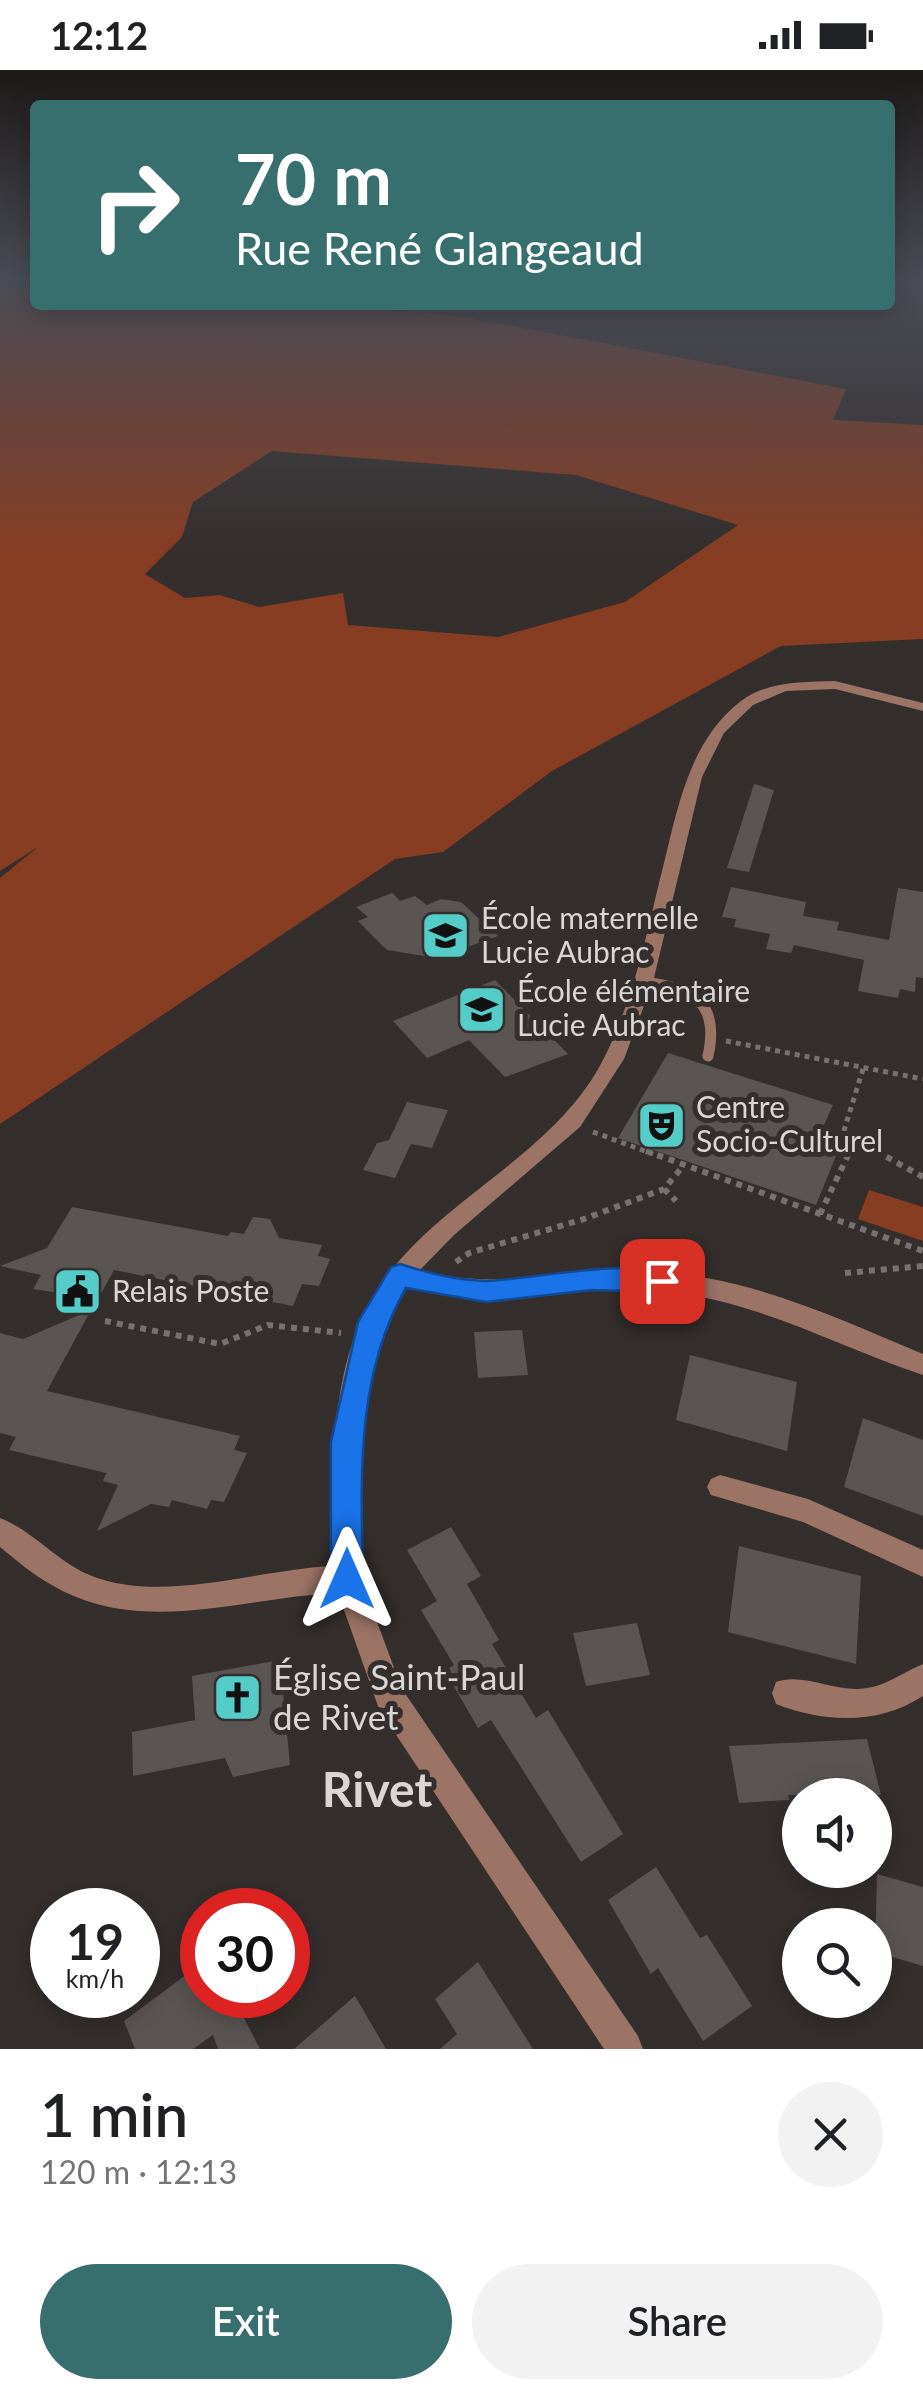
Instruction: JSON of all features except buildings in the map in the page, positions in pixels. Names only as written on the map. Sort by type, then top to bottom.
[{"type":"street","points":[[625,2049],[390,1698],[347,1579],[346,1442],[368,1336],[400,1275],[446,1229],[573,1122],[594,1096],[624,1041],[644,982],[694,777],[718,732],[748,702],[784,687],[834,685],[923,707]]},
{"type":"street","points":[[400,1275],[424,1284],[486,1292],[592,1280],[662,1281],[777,1309],[923,1365]]},
{"type":"street","points":[[720,1487],[808,1511],[923,1564]]},
{"type":"street","points":[[0,1531],[66,1578],[120,1596],[172,1600],[302,1578],[347,1579]]},
{"type":"street","points":[[787,1693],[862,1707],[883,1704],[923,1679]]},
{"type":"lane","points":[[644,982],[678,985],[699,998],[714,1038],[708,1056]]},
{"type":"path","points":[[714,1038],[923,1079]]},
{"type":"path","points":[[863,1067],[842,1137],[923,1177]]},
{"type":"path","points":[[573,1122],[923,1251]]},
{"type":"path","points":[[820,1214],[854,1142]]},
{"type":"path","points":[[424,1284],[470,1253],[584,1220],[664,1188],[684,1166]]},
{"type":"path","points":[[664,1188],[676,1201]]},
{"type":"path","points":[[845,1274],[923,1266]]},
{"type":"path","points":[[105,1321],[220,1344],[268,1324],[368,1336]]},
{"type":"shaded area","points":[[0,374],[768,374],[846,389],[833,420],[923,425],[923,639],[781,646],[552,771],[443,852],[395,859],[0,1124],[0,878],[38,847],[0,871]],"holes":[[[272,451],[576,475],[738,525],[625,602],[498,637],[348,625],[343,593],[259,607],[220,595],[185,598],[145,574],[182,537],[193,502]]]},
{"type":"shaded area","points":[[869,1190],[923,1207],[923,1241],[858,1219]]},
{"type":"place","name":"École maternelle Lucie Aubrac","points":[[446,936]]},
{"type":"place","name":"École élémentaire Lucie Aubrac","points":[[482,1009]]},
{"type":"place","name":"Centre Socio-Culturel","points":[[661,1125]]},
{"type":"place","name":"Relais Poste","points":[[77,1292]]},
{"type":"place","name":"Église Saint-Paul de Rivet","points":[[238,1698]]},
{"type":"district","name":"Rivet","points":[[377,1790]]},
{"type":"route","points":[[347,1579],[346,1442],[372,1322],[400,1275],[424,1284],[486,1292],[592,1280],[662,1281]]}]
